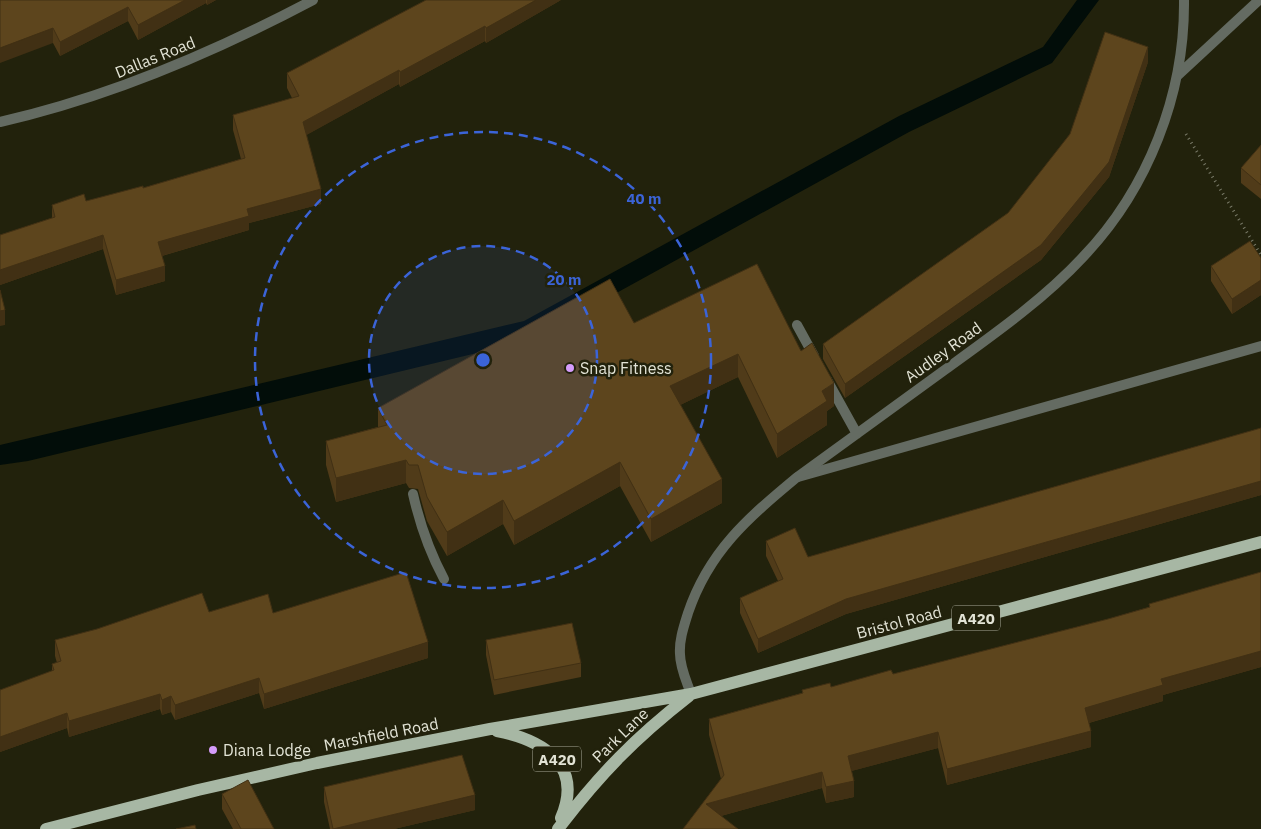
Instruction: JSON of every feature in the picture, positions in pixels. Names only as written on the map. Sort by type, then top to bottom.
[{"type":"main road","name":"Bristol Road","points":[[691,694],[1261,542]]},
{"type":"main road","name":"Marshfield Road","points":[[46,829],[257,776],[490,729],[691,694]]},
{"type":"main road","name":"Park Lane","points":[[557,829],[585,793],[617,758],[645,731],[691,694]]},
{"type":"main road","name":"Marshfield Road","points":[[490,729],[531,740],[557,759],[567,781],[568,793],[565,809],[557,829]]},
{"type":"street","name":"Dallas Road","points":[[0,122],[45,112],[111,92],[253,32],[313,0]]},
{"type":"street","name":"Audley Road","points":[[691,694],[680,654],[684,626],[693,598],[708,569],[728,539],[761,507],[796,478],[1006,325],[1040,298],[1084,257],[1120,211],[1152,154],[1169,108],[1177,76],[1184,0]]},
{"type":"street","points":[[1177,76],[1260,0]]},
{"type":"street","points":[[797,325],[857,434]]},
{"type":"street","points":[[796,478],[1261,346]]},
{"type":"street","points":[[412,494],[422,531],[444,579]]},
{"type":"path","points":[[1169,108],[1261,255]]},
{"type":"shaded area","points":[[1077,0],[1099,0],[1052,63],[909,132],[531,340],[28,461],[0,465],[0,445],[524,321],[899,116],[1043,47]]},
{"type":"building","points":[[0,0],[185,0],[138,25],[128,7],[60,42],[53,28],[0,48]]},
{"type":"building","points":[[426,0],[536,0],[486,28],[485,26],[400,72],[399,70],[303,122],[321,189],[247,209],[249,216],[158,242],[165,266],[116,280],[103,235],[0,270],[0,235],[55,217],[52,205],[84,194],[86,201],[143,186],[143,188],[245,158],[233,115],[299,96],[287,73]]},
{"type":"building","points":[[1105,32],[1148,47],[1109,162],[1041,245],[845,384],[823,344],[1008,213],[1070,134]]},
{"type":"building","points":[[1261,145],[1261,185],[1241,168]]},
{"type":"building","points":[[1250,241],[1261,258],[1261,280],[1232,299],[1211,266]]},
{"type":"building","name":"Snap Fitness","points":[[757,264],[801,351],[812,343],[834,383],[822,391],[827,401],[777,434],[738,354],[670,386],[722,479],[651,519],[620,462],[514,521],[503,500],[447,532],[427,497],[418,465],[409,465],[406,460],[336,478],[326,441],[387,425],[378,408],[610,279],[634,323]]},
{"type":"building","points":[[0,290],[5,310],[0,311]]},
{"type":"building","points":[[1261,428],[1261,481],[846,599],[758,639],[740,598],[783,579],[766,541],[795,528],[808,557]]},
{"type":"building","points":[[406,572],[428,642],[264,694],[259,678],[175,705],[171,696],[162,700],[160,694],[69,721],[67,713],[0,737],[0,690],[54,670],[52,664],[61,661],[55,640],[97,629],[202,593],[209,612],[268,594],[273,613]]},
{"type":"building","points":[[1261,572],[1261,651],[1161,679],[1163,685],[1085,708],[1091,731],[947,769],[938,732],[848,756],[854,781],[826,787],[822,772],[706,804],[738,829],[683,829],[724,775],[709,719],[803,693],[802,690],[830,683],[831,687],[891,670],[893,674],[1108,619],[1150,607],[1149,604]]},
{"type":"building","points":[[572,623],[581,663],[494,680],[486,640]]},
{"type":"building","points":[[462,755],[475,795],[333,829],[324,787]]},
{"type":"building","points":[[248,780],[274,829],[241,829],[222,794]]},
{"type":"building","points":[[195,825],[196,829],[176,829]]},
{"type":"place","name":"Snap Fitness","points":[[570,368]]},
{"type":"place","name":"Diana Lodge","points":[[213,750]]}]
